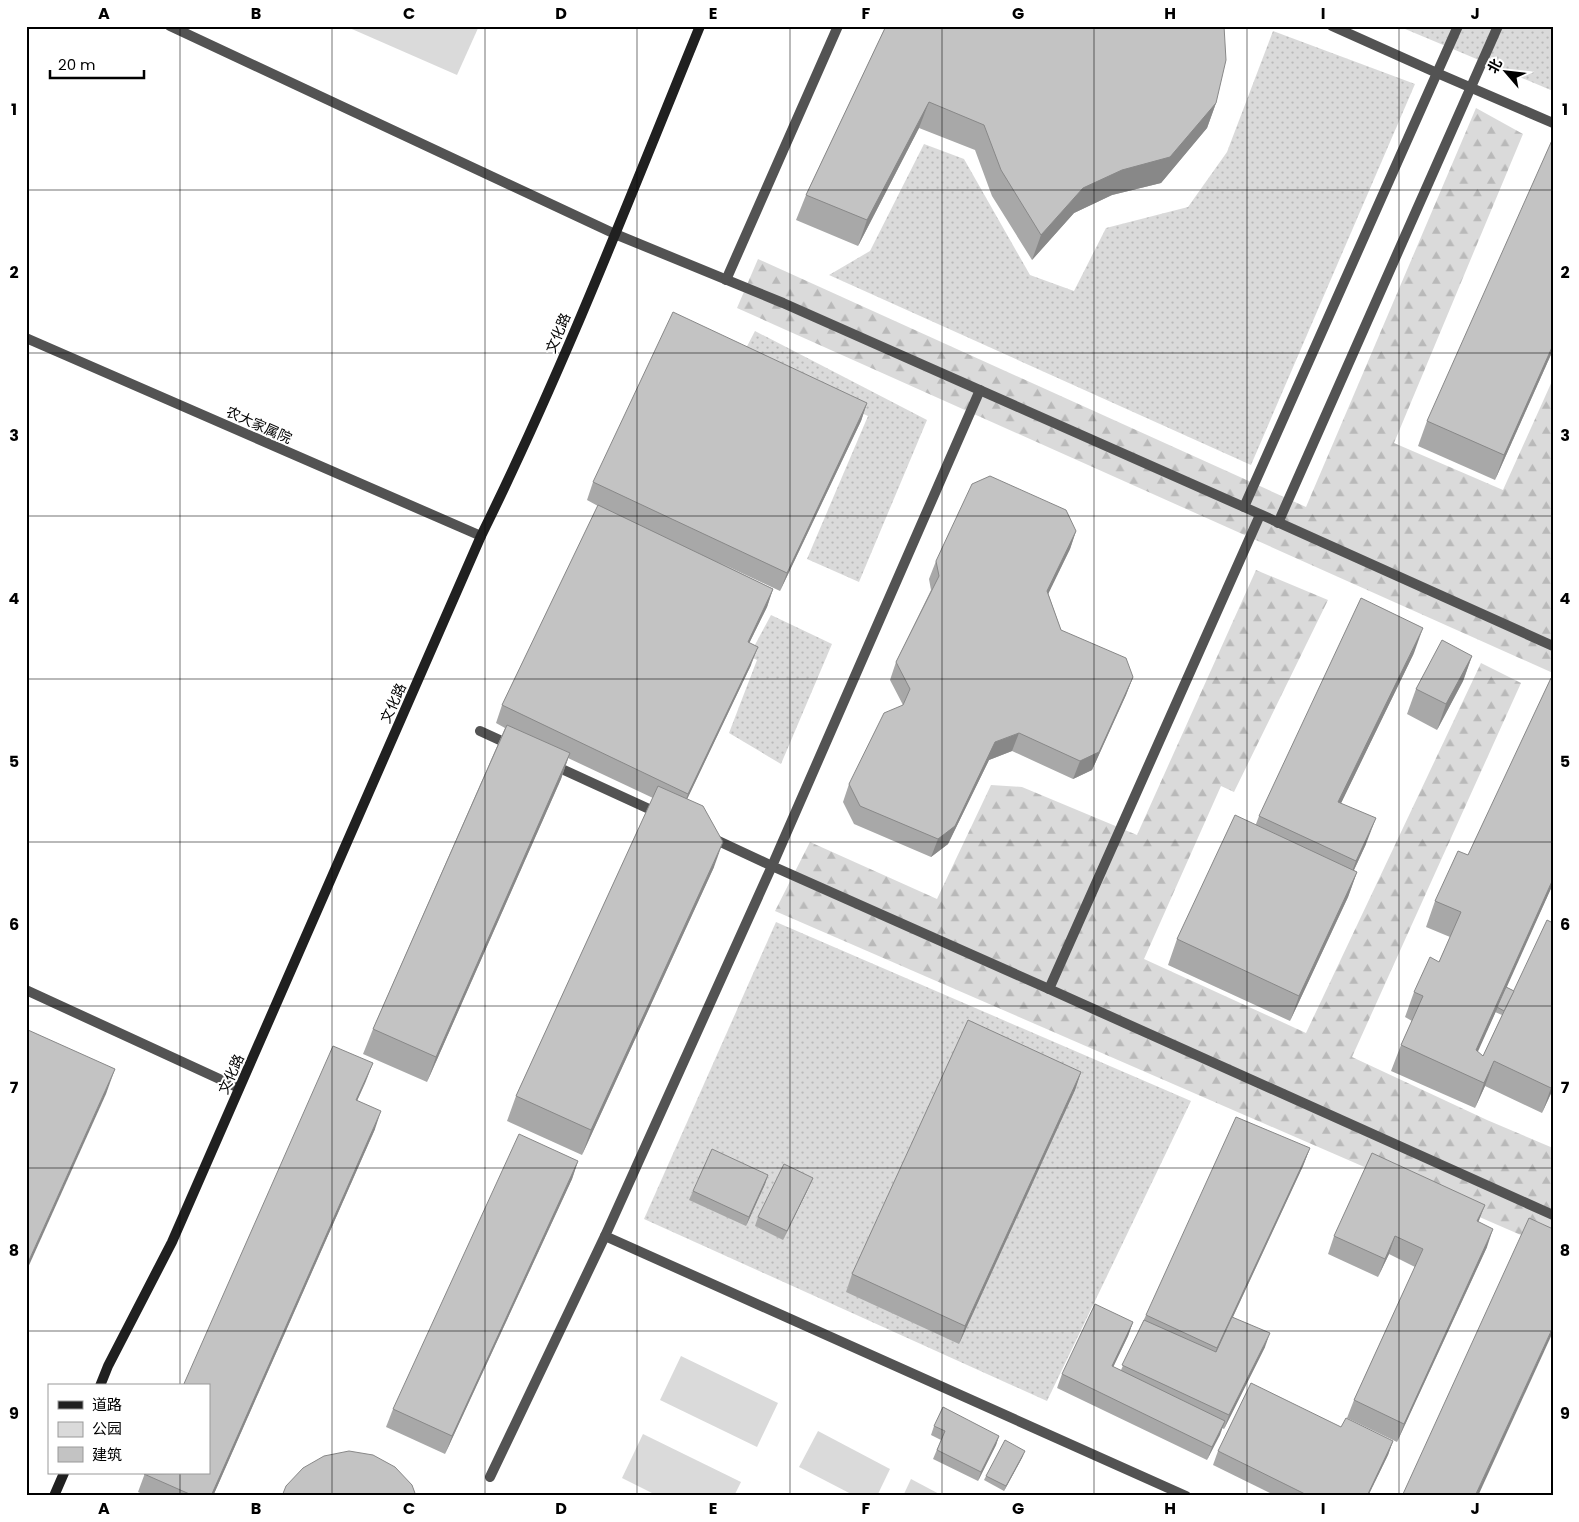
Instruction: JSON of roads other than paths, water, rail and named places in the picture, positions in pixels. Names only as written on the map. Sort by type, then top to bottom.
[{"type":"street","points":[[170,26],[615,234],[980,390],[1553,646]]},
{"type":"street","name":"文化路","points":[[101,1384],[108,1366],[172,1242],[481,536],[517,464],[615,234],[700,26]]},
{"type":"street","points":[[726,280],[838,26]]},
{"type":"street","points":[[1332,26],[1553,123]]},
{"type":"street","points":[[1244,507],[1458,26]]},
{"type":"street","points":[[1278,522],[1498,26]]},
{"type":"street","name":"农大家属院","points":[[26,338],[481,536]]},
{"type":"street","points":[[490,1476],[605,1236],[772,866],[980,390]]},
{"type":"street","points":[[1049,989],[1260,515]]},
{"type":"street","points":[[480,731],[524,751]]},
{"type":"street","points":[[542,760],[666,817]]},
{"type":"street","points":[[701,834],[1553,1216]]},
{"type":"street","points":[[26,990],[240,1088]]},
{"type":"street","points":[[605,1236],[1186,1496]]},
{"type":"street","points":[[54,1496],[64,1474]]}]
